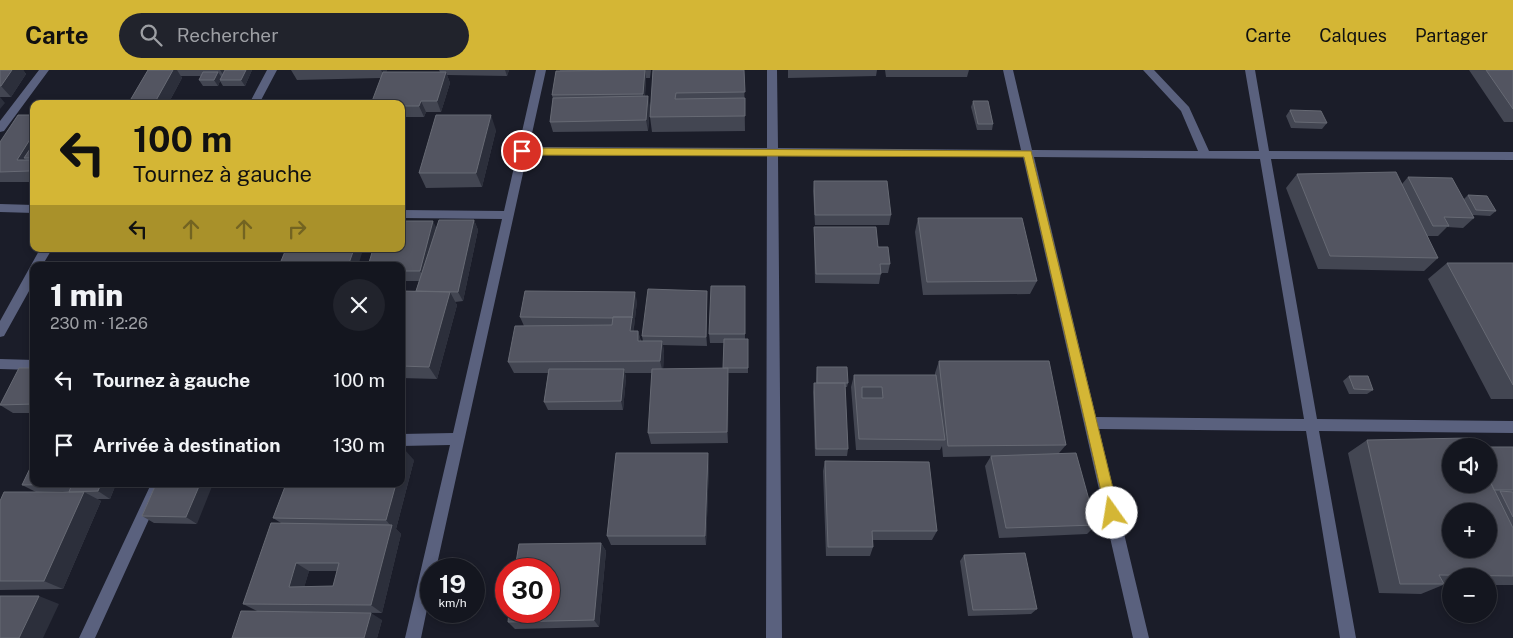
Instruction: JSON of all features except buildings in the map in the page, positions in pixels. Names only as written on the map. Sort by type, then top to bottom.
[{"type":"street","points":[[0,128],[44,70]]},
{"type":"street","points":[[256,100],[272,70]]},
{"type":"street","points":[[412,638],[541,70]]},
{"type":"street","points":[[772,70],[774,638]]},
{"type":"street","points":[[1008,70],[1142,638]]},
{"type":"street","points":[[1148,70],[1185,109],[1205,154]]},
{"type":"street","points":[[1250,70],[1263,155],[1348,638]]},
{"type":"street","points":[[522,151],[1513,156]]},
{"type":"street","points":[[0,208],[30,209]]},
{"type":"street","points":[[405,214],[508,215]]},
{"type":"street","points":[[0,332],[30,278]]},
{"type":"street","points":[[0,364],[30,365]]},
{"type":"street","points":[[1091,423],[1513,426]]},
{"type":"street","points":[[405,440],[457,440]]},
{"type":"street","points":[[87,638],[157,487]]},
{"type":"route","points":[[522,151],[1028,153],[1112,513]]}]
